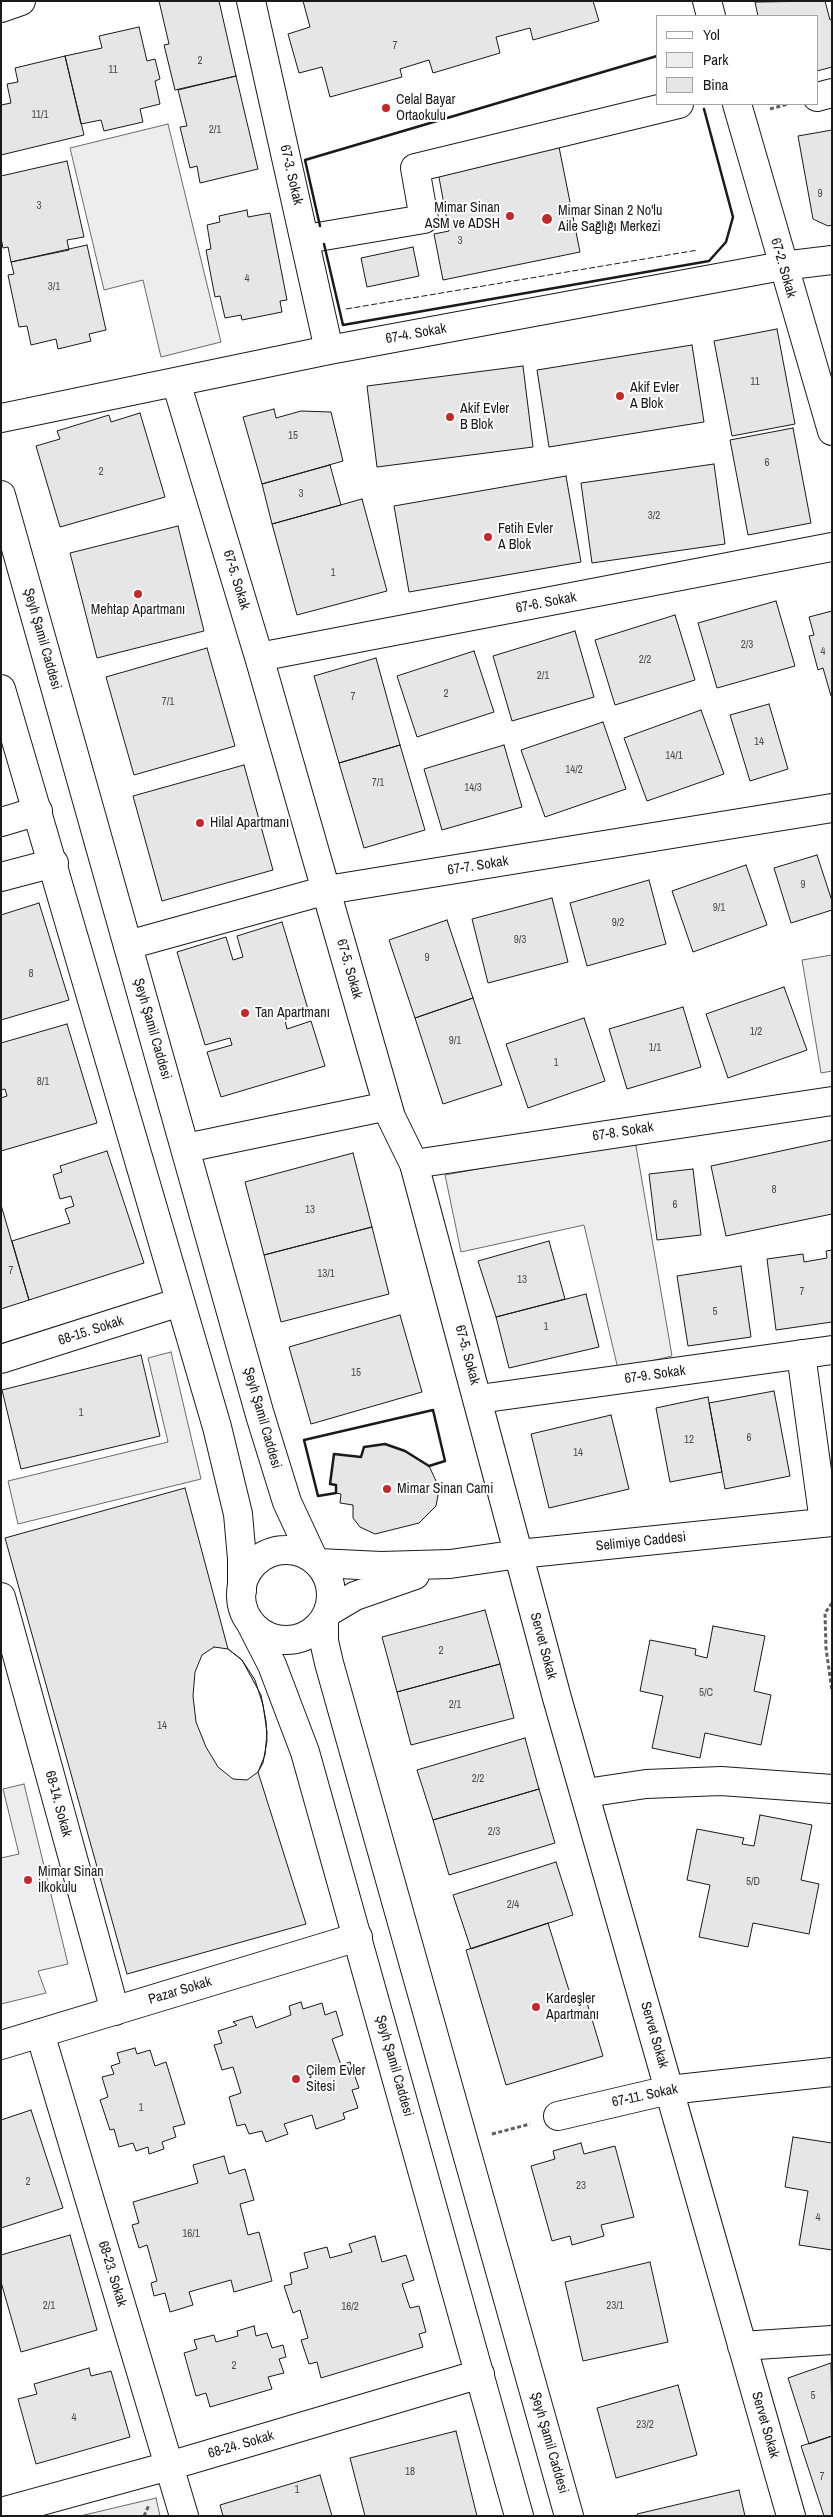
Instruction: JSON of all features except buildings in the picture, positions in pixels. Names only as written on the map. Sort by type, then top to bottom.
[{"type":"street","points":[[1,8],[21,1]]},
{"type":"street","name":"67-3. Sokak","points":[[251,1],[306,239],[329,350]]},
{"type":"street","points":[[707,1],[711,15]]},
{"type":"street","points":[[818,97],[832,93]]},
{"type":"street","points":[[306,239],[424,219],[415,168],[675,105]]},
{"type":"street","name":"67-2. Sokak","points":[[737,105],[782,266],[832,431]]},
{"type":"street","name":"67-4. Sokak","points":[[1,418],[329,350],[782,266],[832,260]]},
{"type":"street","name":"67-5. Sokak","points":[[176,382],[259,657],[388,1106],[414,1164],[520,1554]]},
{"type":"street","name":"Şeyh Şamil Caddesi","points":[[1,495],[260,1415],[287,1502],[316,1561]]},
{"type":"street","name":"67-6. Sokak","points":[[259,657],[832,547]]},
{"type":"street","points":[[1,689],[54,863],[217,1427],[238,1514],[242,1559],[242,1591],[243,1607],[250,1622],[262,1633],[285,1640],[308,1635],[326,1616],[331,1590],[327,1576],[316,1561],[292,1550],[269,1553],[250,1568],[242,1591]]},
{"type":"street","name":"67-7. Sokak","points":[[128,945],[327,890],[832,808]]},
{"type":"street","points":[[1,822],[38,811]]},
{"type":"street","points":[[1,877],[54,863]]},
{"type":"street","name":"67-8. Sokak","points":[[414,1164],[832,1101]]},
{"type":"street","points":[[186,1148],[388,1106]]},
{"type":"street","name":"68-15. Sokak","points":[[1,1359],[180,1302]]},
{"type":"street","name":"67-9. Sokak","points":[[479,1399],[832,1350]]},
{"type":"street","points":[[801,1354],[828,1522]]},
{"type":"street","name":"Selimiye Caddesi","points":[[316,1561],[381,1566],[450,1564],[520,1554],[828,1522]]},
{"type":"street","name":"Servet Sokak","points":[[520,1554],[557,1698],[586,1793],[791,2516]]},
{"type":"street","name":"Selimiye Caddesi","points":[[326,1616],[355,1596],[381,1585],[450,1564]]},
{"type":"street","name":"68-14. Sokak","points":[[1,1597],[115,2011]]},
{"type":"street","name":"Şeyh Şamil Caddesi","points":[[326,1616],[324,1641],[329,1663],[570,2516]]},
{"type":"street","name":"Şeyh Şamil Caddesi","points":[[250,1622],[272,1665],[305,1752],[519,2516]]},
{"type":"street","points":[[586,1793],[646,1784],[721,1781],[832,1789]]},
{"type":"street","name":"Pazar Sokak","points":[[1,2045],[358,1937]]},
{"type":"street","name":"68-23. Sokak","points":[[40,2033],[184,2516]]},
{"type":"street","name":"67-11. Sokak","points":[[558,2116],[669,2090],[832,2072]]},
{"type":"street","points":[[742,2346],[832,2340]]},
{"type":"street","name":"68-24. Sokak","points":[[1,2512],[169,2466],[480,2374]]},
{"type":"path","points":[[832,1603],[825,1613],[826,1648],[832,1691]]},
{"type":"path","points":[[463,2142],[558,2116]]},
{"type":"green space","points":[[168,124],[221,342],[161,357],[143,280],[104,290],[70,148]]},
{"type":"green space","points":[[832,955],[832,1071],[821,1073],[802,960]]},
{"type":"green space","points":[[635,1140],[672,1356],[618,1369],[584,1225],[461,1252],[445,1175]]},
{"type":"green space","points":[[171,1352],[201,1479],[18,1524],[8,1481],[168,1442],[148,1358]]},
{"type":"green space","name":"Mimar Sinan İlkokulu","points":[[24,1784],[68,1964],[38,1971],[46,1993],[1,2004],[1,1858],[19,1854],[3,1789]]},
{"type":"green space","points":[[156,2498],[160,2516],[80,2516]]},
{"type":"fence","points":[[346,309],[698,250]]},
{"type":"wall","points":[[320,226],[305,160],[656,56]]},
{"type":"wall","points":[[324,244],[343,325],[709,261],[726,242],[733,217],[704,109]]},
{"type":"wall","points":[[433,1410],[445,1461],[429,1466],[405,1451],[385,1444],[364,1447],[361,1457],[334,1454],[330,1484],[336,1485],[336,1493],[318,1496],[304,1440],[433,1410]]},
{"type":"place","name":"Celal Bayar Ortaokulu","points":[[386,108]]},
{"type":"place","name":"Mimar Sinan ASM ve ADSH","points":[[510,216]]},
{"type":"place","name":"Mimar Sinan 2 No'lu Aile Sağlığı Merkezi","points":[[547,219]]},
{"type":"place","name":"Akif Evler A Blok","points":[[620,396]]},
{"type":"place","name":"Akif Evler B Blok","points":[[450,417]]},
{"type":"place","name":"Fetih Evler A Blok","points":[[488,537]]},
{"type":"place","name":"Mehtap Apartmanı","points":[[138,594]]},
{"type":"place","name":"Hilal Apartmanı","points":[[200,823]]},
{"type":"place","name":"Tan Apartmanı","points":[[245,1013]]},
{"type":"place","name":"Mimar Sinan Cami","points":[[387,1489]]},
{"type":"place","name":"Mimar Sinan İlkokulu","points":[[28,1880]]},
{"type":"place","name":"Kardeşler Apartmanı","points":[[536,2007]]},
{"type":"place","name":"Çilem Evler Sitesi","points":[[296,2079]]}]
